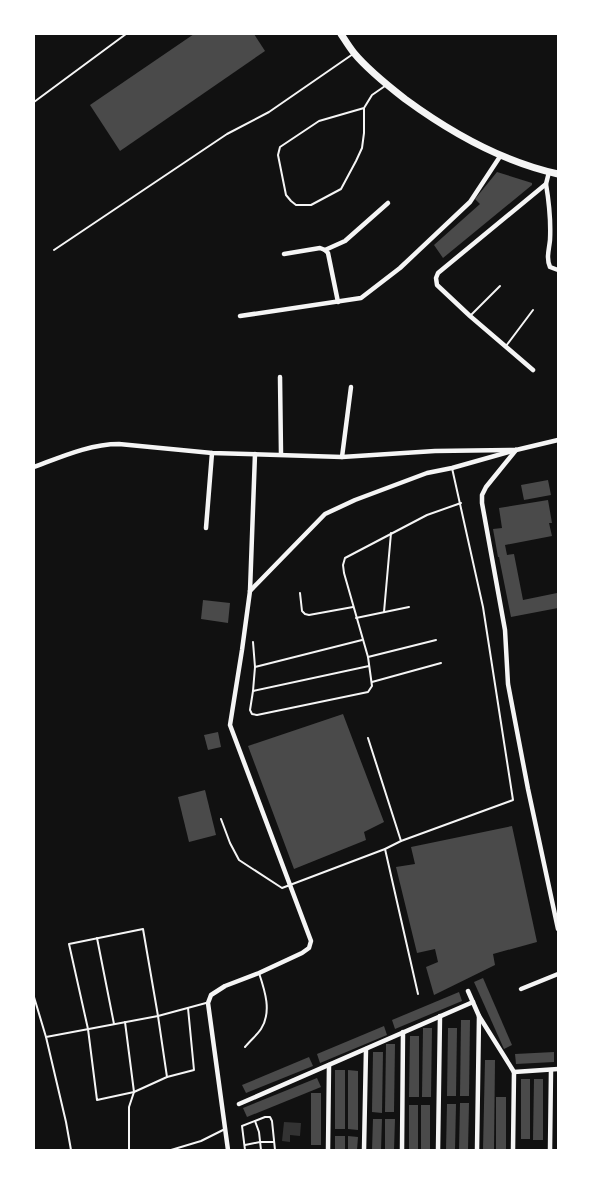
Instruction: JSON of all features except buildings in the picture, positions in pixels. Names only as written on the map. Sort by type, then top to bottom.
[{"type":"main road","points":[[341,34],[355,53],[386,85],[432,118],[501,155],[523,164],[558,174]]},
{"type":"street","points":[[240,316],[361,298],[400,268],[470,202],[501,155]]},
{"type":"street","points":[[550,172],[546,184],[550,222],[548,262],[550,267],[558,270]]},
{"type":"street","points":[[533,370],[437,285],[436,278],[438,272],[546,184]]},
{"type":"street","points":[[325,250],[345,241],[388,203]]},
{"type":"street","points":[[284,254],[320,248],[325,250],[328,253],[338,302]]},
{"type":"street","points":[[280,377],[281,454]]},
{"type":"street","points":[[342,457],[351,387]]},
{"type":"street","points":[[250,591],[325,514],[355,500],[427,473],[558,440]]},
{"type":"street","points":[[34,467],[89,448],[109,444],[212,453],[342,457],[516,450]]},
{"type":"street","points":[[516,450],[486,487],[482,495],[482,503],[505,630],[508,684],[558,929]]},
{"type":"street","points":[[206,528],[212,453]]},
{"type":"street","points":[[228,1150],[208,1002],[211,995],[225,986],[259,974],[302,953],[308,948],[311,941],[230,725],[250,591],[255,454]]},
{"type":"street","points":[[521,989],[558,974]]},
{"type":"street","points":[[468,992],[479,1016],[514,1072],[513,1150]]},
{"type":"street","points":[[239,1104],[473,1002]]},
{"type":"street","points":[[438,1150],[440,1016]]},
{"type":"street","points":[[477,1150],[479,1016]]},
{"type":"street","points":[[402,1150],[403,1032]]},
{"type":"street","points":[[364,1150],[366,1048]]},
{"type":"street","points":[[328,1150],[329,1065]]},
{"type":"street","points":[[550,1070],[550,1150]]},
{"type":"street","points":[[514,1072],[558,1070]]},
{"type":"lane","points":[[34,102],[126,34]]},
{"type":"lane","points":[[54,250],[227,134],[269,112],[355,53]]},
{"type":"lane","points":[[364,108],[319,121],[280,147],[278,155],[286,195],[291,201],[296,204],[312,204],[342,189],[362,148],[364,108],[372,95],[386,85]]},
{"type":"lane","points":[[470,316],[500,286]]},
{"type":"lane","points":[[505,347],[533,310]]},
{"type":"lane","points":[[221,819],[239,860],[282,888],[512,800],[483,607],[452,468]]},
{"type":"lane","points":[[253,642],[255,667],[250,710],[252,714],[257,715],[368,692],[372,682],[368,657],[344,573],[343,565],[345,558],[427,515],[461,503]]},
{"type":"lane","points":[[384,612],[390,533]]},
{"type":"lane","points":[[300,593],[302,611],[305,614],[309,615],[353,607]]},
{"type":"lane","points":[[356,618],[409,607]]},
{"type":"lane","points":[[255,667],[363,640]]},
{"type":"lane","points":[[368,657],[436,640]]},
{"type":"lane","points":[[372,682],[440,663]]},
{"type":"lane","points":[[253,691],[369,666]]},
{"type":"lane","points":[[368,738],[401,841]]},
{"type":"lane","points":[[385,849],[418,994]]},
{"type":"lane","points":[[167,1076],[143,929],[69,944],[88,1029],[97,1100],[134,1092],[167,1076],[194,1070],[188,1008]]},
{"type":"lane","points":[[97,938],[114,1024]]},
{"type":"lane","points":[[245,1047],[261,1030],[266,1021],[267,1012],[264,988],[259,974]]},
{"type":"lane","points":[[34,997],[46,1037],[71,1150]]},
{"type":"lane","points":[[46,1037],[158,1016],[208,1002]]},
{"type":"lane","points":[[125,1022],[134,1092],[128,1106],[129,1150]]},
{"type":"lane","points":[[171,1150],[201,1141],[225,1129]]},
{"type":"path","points":[[245,1150],[242,1126],[265,1117],[270,1117],[275,1150]]},
{"type":"path","points":[[255,1121],[259,1132],[261,1150]]},
{"type":"path","points":[[245,1146],[260,1142],[274,1142]]},
{"type":"shaded area","points":[[284,1122],[301,1123],[300,1136],[290,1135],[290,1142],[282,1141]]}]
